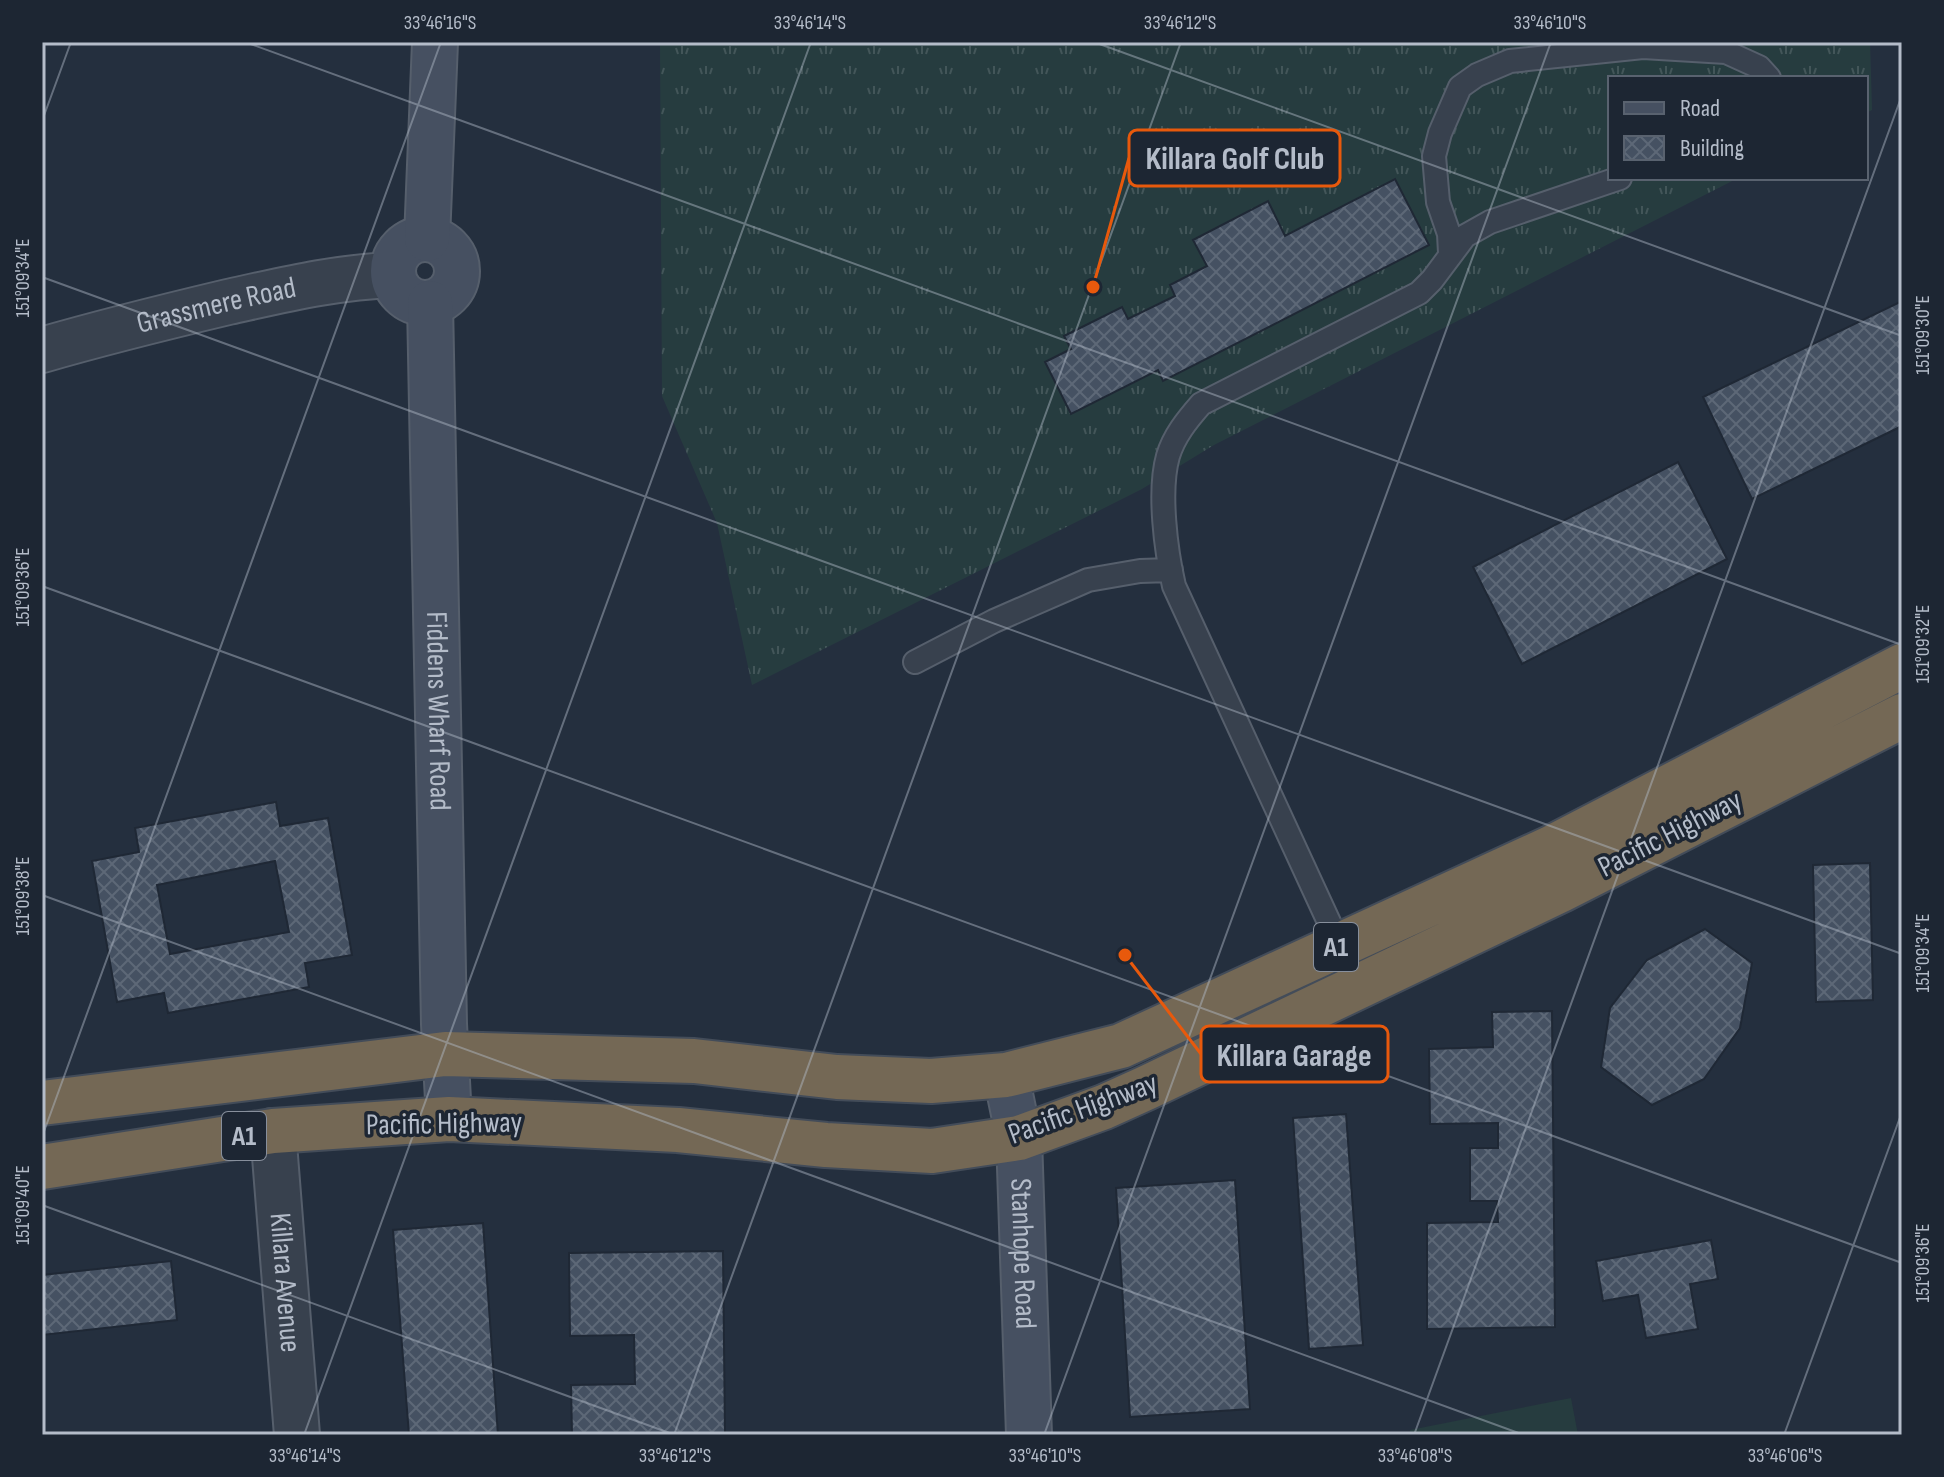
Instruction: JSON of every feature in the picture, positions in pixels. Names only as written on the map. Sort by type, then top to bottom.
[{"type":"highway","name":"Pacific Highway","points":[[42,1103],[445,1054],[694,1061],[837,1077],[931,1081],[1006,1075],[1121,1046],[1551,848],[1902,666]]},
{"type":"highway","name":"Pacific Highway","points":[[42,1167],[273,1131],[449,1119],[678,1130],[826,1145],[932,1151],[1019,1138],[1132,1094],[1561,890],[1902,716]]},
{"type":"street","points":[[427,239],[435,42]]},
{"type":"street","points":[[413,241],[439,241],[455,258],[456,281],[441,299],[430,303],[417,303],[405,297],[393,275],[394,261],[402,249],[413,241]]},
{"type":"street","name":"Grassmere Road","points":[[42,350],[119,327],[276,291],[350,277],[393,275]]},
{"type":"street","name":"Fiddens Wharf Road","points":[[430,303],[445,1054],[449,1119]]},
{"type":"street","name":"Stanhope Road","points":[[1006,1075],[1019,1138],[1029,1435]]},
{"type":"street","name":"Killara Avenue","points":[[273,1131],[297,1435]]},
{"type":"lane","points":[[1450,253],[1449,234],[1438,202],[1434,156],[1440,133],[1460,87],[1477,75],[1510,61],[1643,47],[1726,52],[1759,67],[1767,76]]},
{"type":"lane","points":[[1340,946],[1174,586],[1165,538],[1167,458],[1176,436],[1201,404],[1419,293],[1465,236],[1490,222],[1614,180]]},
{"type":"lane","points":[[915,662],[994,621],[1088,580],[1140,571],[1171,570]]},
{"type":"green space","points":[[660,42],[1870,42],[1872,110],[1868,112],[1868,76],[1608,76],[1608,180],[1734,180],[1214,445],[1142,489],[752,685],[717,523],[662,396]]},
{"type":"green space","points":[[1571,1398],[1578,1435],[1411,1435],[1410,1430]]},
{"type":"building","points":[[1395,179],[1429,245],[1163,381],[1158,370],[1071,414],[1045,362],[1071,349],[1064,336],[1122,307],[1128,319],[1175,296],[1170,285],[1207,266],[1193,240],[1268,201],[1285,236]]},
{"type":"building","points":[[1902,301],[1902,426],[1752,499],[1703,397]]},
{"type":"building","points":[[1678,462],[1727,559],[1522,664],[1473,567]]},
{"type":"building","points":[[276,802],[280,826],[328,818],[352,955],[305,963],[309,987],[168,1013],[164,993],[117,1002],[92,861],[139,852],[135,828]],"holes":[[[275,861],[289,932],[170,954],[157,885]]]},
{"type":"building","points":[[1870,863],[1873,1000],[1816,1002],[1813,865]]},
{"type":"building","points":[[1705,929],[1752,963],[1740,1028],[1704,1079],[1652,1105],[1601,1067],[1610,1008],[1647,960]]},
{"type":"building","points":[[1552,1011],[1555,1327],[1427,1329],[1427,1223],[1498,1222],[1497,1201],[1470,1201],[1470,1148],[1498,1148],[1498,1123],[1430,1124],[1429,1049],[1493,1047],[1492,1012]]},
{"type":"building","points":[[1346,1114],[1363,1345],[1309,1349],[1293,1118]]},
{"type":"building","points":[[1235,1180],[1250,1409],[1130,1417],[1116,1188]]},
{"type":"building","points":[[483,1223],[498,1435],[409,1435],[393,1230]]},
{"type":"building","points":[[1711,1240],[1718,1279],[1690,1284],[1698,1329],[1646,1338],[1638,1295],[1603,1301],[1596,1261]]},
{"type":"building","points":[[723,1251],[725,1435],[572,1435],[571,1385],[635,1384],[634,1335],[570,1336],[569,1253]]},
{"type":"building","points":[[171,1261],[177,1320],[42,1335],[42,1275]]},
{"type":"place","name":"Killara Golf Club","points":[[1093,287]]},
{"type":"place","name":"Killara Garage","points":[[1125,955]]}]
